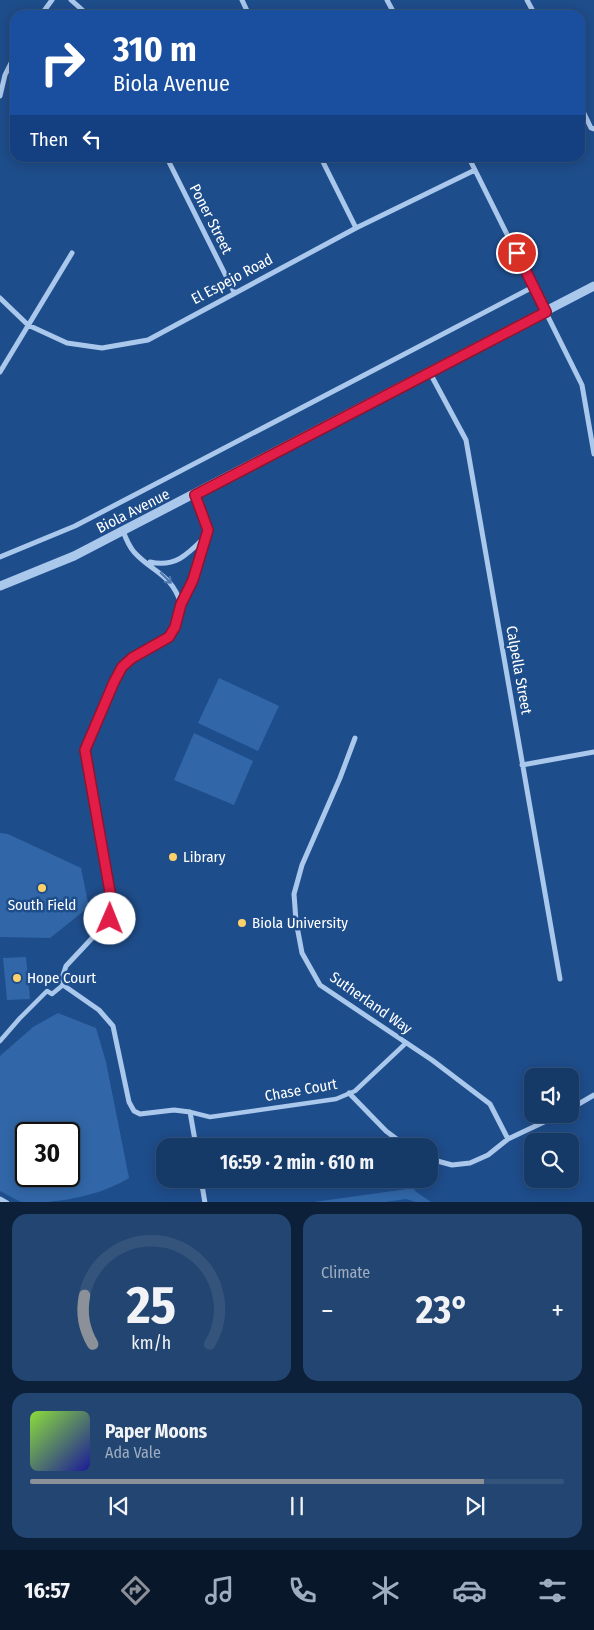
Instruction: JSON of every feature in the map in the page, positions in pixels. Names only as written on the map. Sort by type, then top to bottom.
[{"type":"street","points":[[71,0],[82,10]]},
{"type":"street","points":[[0,96],[5,75],[10,65]]},
{"type":"street","points":[[585,114],[593,128]]},
{"type":"street","name":"Poner Street","points":[[169,162],[234,292]]},
{"type":"street","points":[[323,162],[356,228]]},
{"type":"street","points":[[471,162],[582,385],[594,454]]},
{"type":"street","name":"El Espejo Road","points":[[0,298],[28,324],[67,343],[102,348],[148,340],[356,228],[475,170]]},
{"type":"street","points":[[0,372],[72,253]]},
{"type":"street","name":"Biola Avenue","points":[[0,586],[74,556],[122,532],[594,286]]},
{"type":"street","name":"Biola Avenue","points":[[0,557],[75,526],[533,287]]},
{"type":"street","name":"Calpella Street","points":[[430,373],[466,440],[560,979]]},
{"type":"street","points":[[195,495],[207,524],[207,535],[193,580],[181,604],[179,618],[169,637],[132,658],[122,667],[85,750],[112,912],[110,919],[66,966],[61,975],[63,985],[98,1010],[113,1026],[129,1102],[134,1111],[140,1114],[174,1110],[190,1112],[195,1138]]},
{"type":"street","points":[[122,532],[135,553],[170,581],[177,590],[181,604]]},
{"type":"street","points":[[147,562],[163,564],[180,560],[207,535]]},
{"type":"street","name":"Sutherland Way","points":[[355,738],[299,875],[294,894],[299,944],[320,985],[406,1043],[490,1104],[508,1139]]},
{"type":"street","points":[[522,765],[594,752]]},
{"type":"street","points":[[0,1041],[47,991],[52,994],[63,985]]},
{"type":"street","name":"Chase Court","points":[[190,1112],[210,1117],[336,1099],[355,1090],[406,1043]]},
{"type":"street","points":[[349,1093],[395,1138]]},
{"type":"street","points":[[579,1104],[594,1096]]},
{"type":"street","points":[[438,1162],[452,1166],[470,1163],[494,1151],[508,1139],[542,1123]]},
{"type":"street","points":[[203,1188],[205,1202]]},
{"type":"street","points":[[0,1199],[7,1202]]},
{"type":"shaded area","points":[[219,678],[279,706],[258,751],[198,723]]},
{"type":"shaded area","points":[[194,733],[253,761],[234,805],[174,780]]},
{"type":"shaded area","name":"South Field","points":[[0,833],[8,834],[81,868],[89,907],[50,938],[0,937]]},
{"type":"shaded area","name":"Hope Court","points":[[26,957],[30,999],[7,1000],[3,958]]},
{"type":"shaded area","points":[[58,1013],[96,1028],[106,1062],[129,1178],[105,1190],[52,1202],[23,1202],[0,1191],[0,1056],[33,1027]]},
{"type":"shaded area","points":[[414,1188],[415,1191],[431,1202],[416,1202],[406,1199],[385,1202],[314,1202]]},
{"type":"place","name":"Library","points":[[173,857]]},
{"type":"place","name":"South Field","points":[[42,888]]},
{"type":"place","name":"Biola University","points":[[242,923]]},
{"type":"place","name":"Hope Court","points":[[17,978]]},
{"type":"route","points":[[110,919],[112,912],[110,892],[85,750],[122,667],[132,658],[169,637],[179,618],[181,604],[193,580],[208,530],[195,495],[546,312],[517,253]]}]
